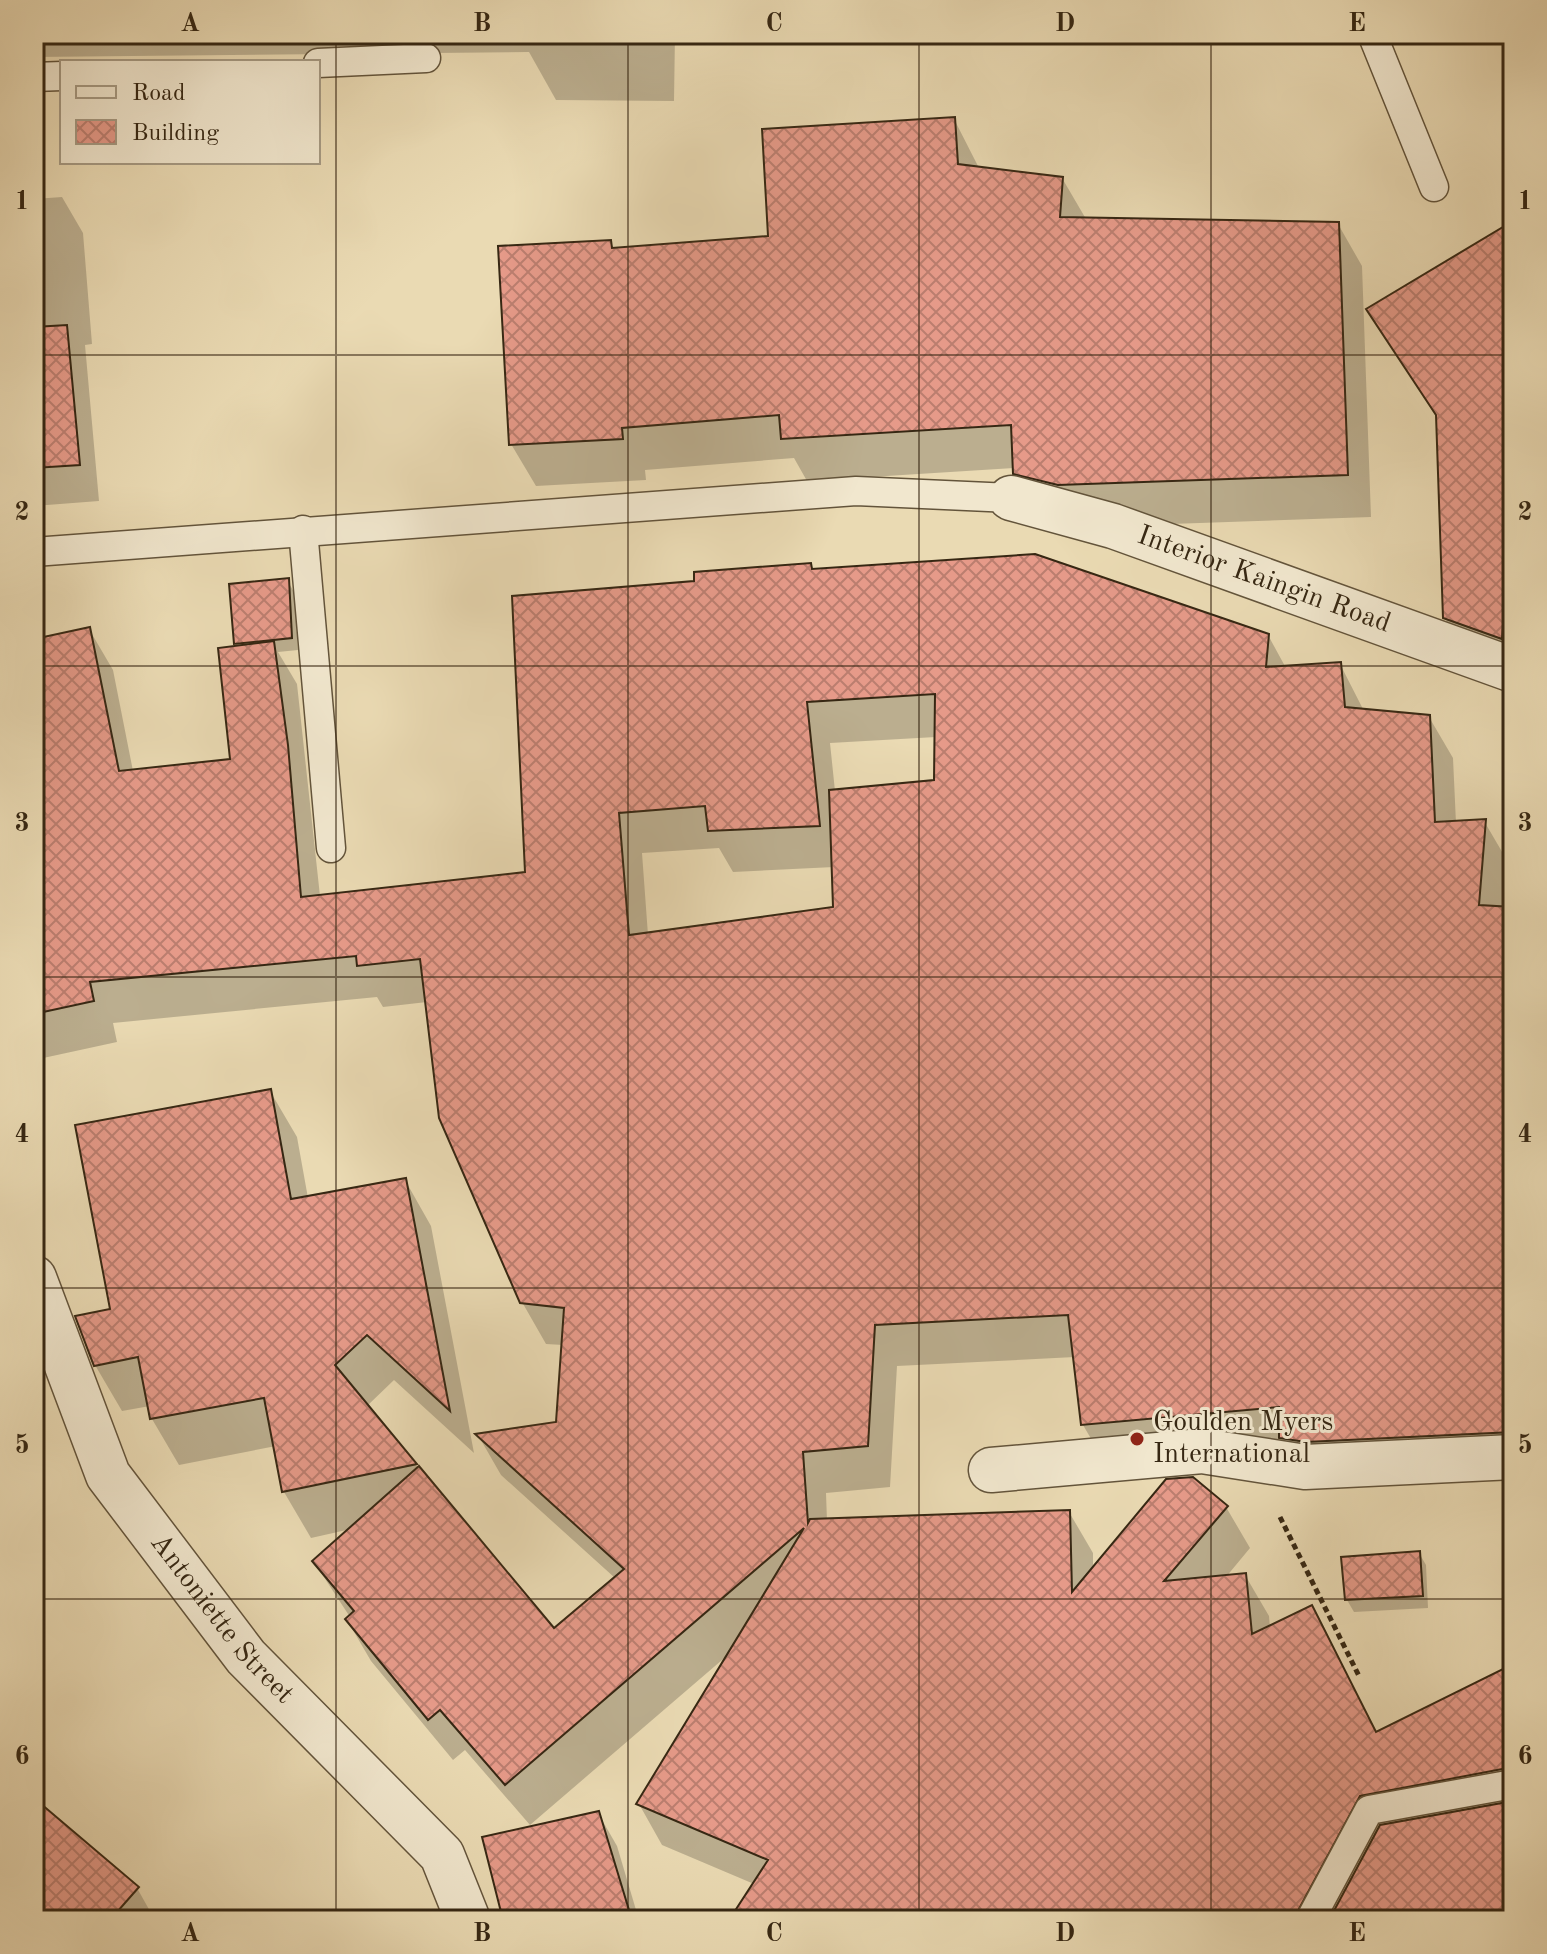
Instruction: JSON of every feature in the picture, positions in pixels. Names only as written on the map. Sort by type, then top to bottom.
[{"type":"street","name":"Interior Kaingin Road","points":[[1011,498],[1113,526],[1513,670]]},
{"type":"street","name":"Antoniette Street","points":[[34,1278],[108,1475],[246,1657],[442,1855],[468,1920]]},
{"type":"street","points":[[991,1470],[1202,1451],[1305,1467],[1513,1457]]},
{"type":"lane","points":[[1372,34],[1434,187]]},
{"type":"lane","points":[[320,63],[426,58]]},
{"type":"lane","points":[[34,77],[60,76]]},
{"type":"lane","points":[[34,552],[856,491],[1011,498]]},
{"type":"lane","points":[[303,530],[331,848]]},
{"type":"lane","points":[[1310,1920],[1369,1810],[1513,1784]]},
{"type":"path","points":[[1273,1504],[1360,1678]]},
{"type":"building","points":[[955,117],[958,164],[1063,177],[1060,217],[1339,222],[1348,475],[1058,485],[1013,474],[1011,425],[781,439],[779,415],[622,428],[623,439],[509,445],[498,246],[611,240],[612,248],[768,236],[762,129]]},
{"type":"building","points":[[1513,221],[1513,484],[1502,639],[1443,618],[1436,415],[1366,309]]},
{"type":"building","points":[[67,325],[80,465],[34,468],[34,327]]},
{"type":"building","points":[[1035,554],[1269,634],[1266,667],[1341,662],[1345,707],[1430,715],[1435,822],[1486,819],[1479,905],[1513,907],[1513,1432],[1306,1442],[1279,1438],[1279,1407],[1081,1425],[1068,1315],[875,1325],[868,1446],[803,1452],[808,1523],[810,1519],[1070,1510],[1072,1592],[1166,1479],[1193,1477],[1228,1506],[1164,1581],[1246,1573],[1252,1634],[1312,1605],[1376,1732],[1509,1666],[1510,1689],[1513,1689],[1513,1767],[1360,1796],[1293,1920],[729,1920],[768,1860],[636,1804],[804,1528],[505,1785],[440,1710],[428,1720],[345,1619],[354,1611],[312,1561],[419,1466],[554,1628],[624,1569],[475,1434],[556,1422],[564,1308],[520,1303],[439,1118],[420,959],[357,966],[356,956],[90,982],[94,1001],[34,1014],[34,639],[90,627],[119,771],[230,759],[218,648],[274,641],[288,745],[301,897],[525,872],[512,596],[694,581],[694,572],[811,563],[812,569]],"holes":[[[935,694],[934,780],[829,790],[833,907],[629,935],[619,813],[705,806],[708,831],[820,826],[807,702]]]},
{"type":"building","points":[[289,578],[292,638],[234,644],[229,584]]},
{"type":"building","points":[[271,1089],[291,1199],[406,1178],[450,1411],[367,1335],[335,1365],[417,1464],[282,1492],[264,1398],[150,1419],[138,1357],[94,1366],[75,1316],[110,1309],[75,1125]]},
{"type":"building","points":[[1420,1551],[1423,1596],[1345,1600],[1341,1557]]},
{"type":"building","points":[[34,1798],[139,1887],[110,1920],[34,1920]]},
{"type":"building","points":[[1513,1801],[1513,1920],[1329,1920],[1380,1825]]},
{"type":"building","points":[[599,1811],[632,1920],[503,1920],[482,1837]]},
{"type":"place","name":"Goulden Myers International","points":[[1137,1439]]}]
